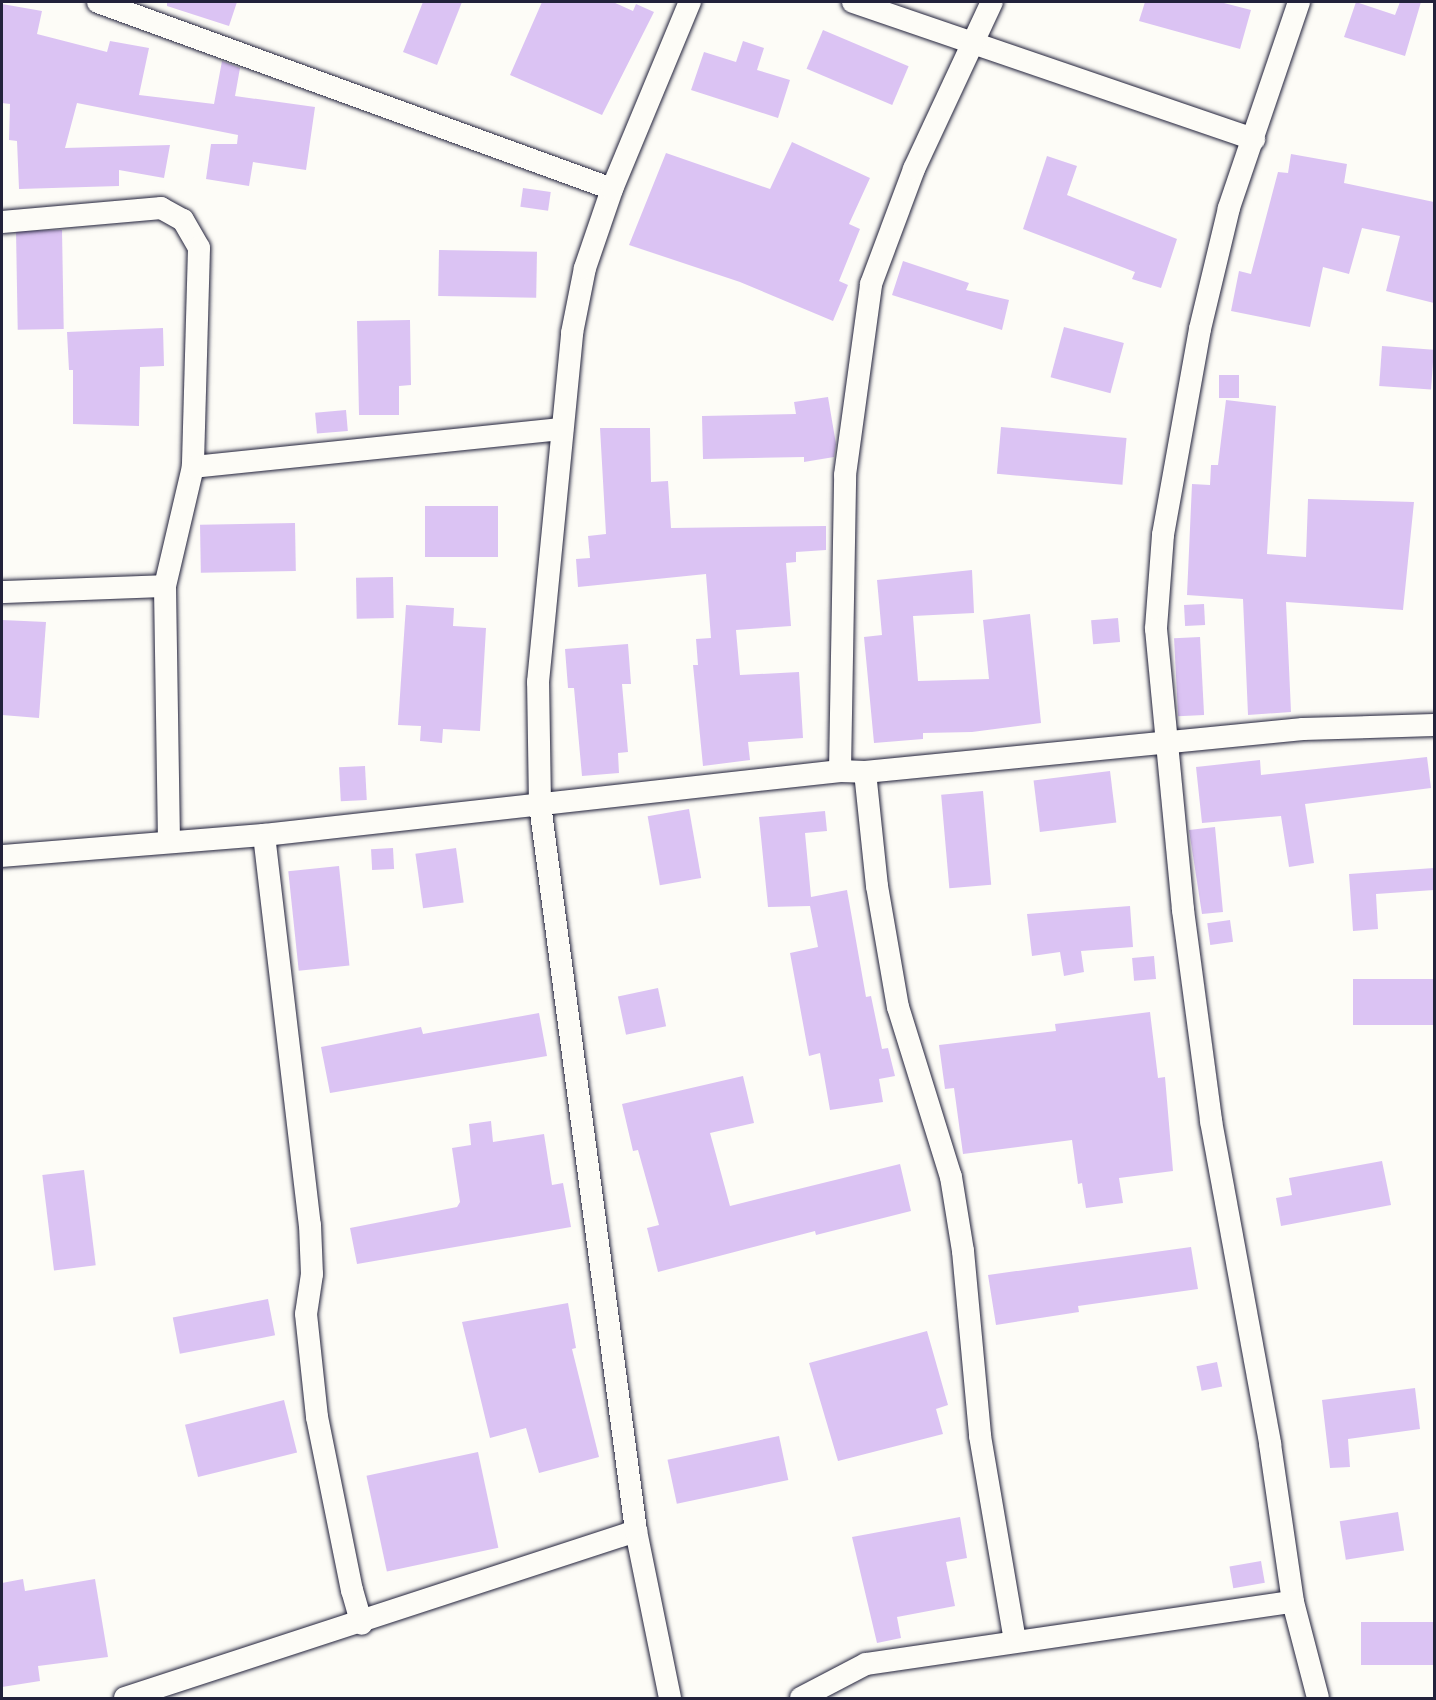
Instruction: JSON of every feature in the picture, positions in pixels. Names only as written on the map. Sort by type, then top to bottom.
[{"type":"street","points":[[98,2],[612,189]]},
{"type":"street","points":[[670,1698],[636,1531],[540,805],[538,682],[562,429],[578,301],[612,189],[690,2]]},
{"type":"street","points":[[853,2],[975,46],[1254,140]]},
{"type":"street","points":[[840,771],[845,475],[871,284],[914,169],[975,46],[992,2]]},
{"type":"street","points":[[1299,2],[1254,140],[1229,207],[1200,329],[1163,535],[1156,629],[1165,742],[1211,1121],[1269,1444],[1293,1602],[1317,1698]]},
{"type":"street","points":[[2,222],[160,208],[183,220],[199,248],[193,467],[165,586],[169,842]]},
{"type":"street","points":[[193,467],[562,429]]},
{"type":"street","points":[[2,592],[165,586]]},
{"type":"street","points":[[2,856],[264,835],[840,771],[865,772],[1303,729],[1434,725]]},
{"type":"street","points":[[865,772],[877,886],[898,1007],[951,1177],[963,1251],[980,1436],[1015,1641]]},
{"type":"street","points":[[264,835],[310,1225],[312,1274],[306,1314],[316,1417],[352,1590],[362,1624]]},
{"type":"street","points":[[125,1698],[362,1624],[636,1531]]},
{"type":"street","points":[[801,1698],[866,1664],[1293,1602]]},
{"type":"building","points":[[167,2],[237,2],[229,26],[167,6]]},
{"type":"building","points":[[423,2],[462,2],[437,65],[403,52]]},
{"type":"building","points":[[542,2],[613,2],[633,11],[636,4],[654,12],[602,115],[510,75]]},
{"type":"building","points":[[1145,2],[1220,2],[1251,10],[1240,49],[1139,21]]},
{"type":"building","points":[[1356,2],[1395,15],[1400,2],[1421,2],[1405,56],[1344,37]]},
{"type":"building","points":[[2,4],[42,11],[37,34],[107,52],[110,41],[149,48],[139,95],[214,104],[222,61],[240,68],[235,96],[315,107],[306,170],[253,162],[249,186],[206,179],[211,144],[237,144],[238,135],[77,103],[65,148],[170,145],[164,178],[119,170],[119,186],[19,189],[17,141],[9,140],[10,104],[2,103]]},
{"type":"building","points":[[823,30],[909,66],[892,105],[807,69]]},
{"type":"building","points":[[743,41],[764,48],[757,70],[790,80],[778,118],[691,90],[704,52],[736,62]]},
{"type":"building","points":[[792,142],[870,178],[849,224],[860,229],[839,281],[848,285],[833,321],[740,282],[629,245],[666,153],[770,189]]},
{"type":"building","points":[[1291,154],[1347,164],[1344,183],[1434,202],[1434,303],[1386,291],[1400,236],[1362,228],[1349,274],[1323,267],[1310,327],[1231,311],[1239,271],[1251,274],[1278,172],[1288,173]]},
{"type":"building","points":[[1047,156],[1077,166],[1067,195],[1177,239],[1161,288],[1132,279],[1135,272],[1023,229]]},
{"type":"building","points":[[523,188],[551,192],[548,211],[520,207]]},
{"type":"building","points":[[62,230],[64,329],[18,330],[16,231]]},
{"type":"building","points":[[439,250],[537,252],[536,298],[438,296]]},
{"type":"building","points":[[903,261],[969,283],[966,290],[1009,300],[1002,330],[892,295]]},
{"type":"building","points":[[410,320],[411,385],[399,386],[399,415],[359,415],[357,321]]},
{"type":"building","points":[[1064,327],[1124,343],[1110,393],[1051,377]]},
{"type":"building","points":[[163,328],[164,366],[140,367],[139,426],[73,424],[73,370],[69,370],[67,332]]},
{"type":"building","points":[[1382,346],[1434,350],[1431,390],[1379,386]]},
{"type":"building","points":[[1219,375],[1239,375],[1239,398],[1219,398]]},
{"type":"building","points":[[828,397],[836,444],[834,457],[804,462],[804,457],[703,459],[702,416],[796,414],[794,402]]},
{"type":"building","points":[[1226,400],[1276,406],[1267,554],[1306,557],[1308,499],[1414,502],[1403,610],[1286,602],[1291,712],[1248,715],[1243,599],[1187,595],[1192,484],[1210,485],[1211,465],[1218,465]]},
{"type":"building","points":[[346,410],[348,431],[317,434],[315,413]]},
{"type":"building","points":[[1001,427],[1127,438],[1122,485],[997,474]]},
{"type":"building","points":[[600,428],[650,428],[651,482],[668,481],[671,528],[826,526],[826,550],[796,552],[796,562],[786,563],[791,626],[736,630],[740,675],[799,672],[803,738],[748,742],[750,760],[703,766],[693,665],[698,665],[696,639],[711,638],[706,574],[578,587],[576,559],[590,558],[588,536],[606,534]]},
{"type":"building","points":[[425,506],[498,506],[498,557],[425,557]]},
{"type":"building","points":[[295,523],[296,571],[201,573],[200,525]]},
{"type":"building","points":[[972,570],[974,613],[913,616],[918,681],[989,679],[983,620],[1030,614],[1041,723],[972,732],[923,733],[923,739],[874,743],[864,637],[882,635],[877,580]]},
{"type":"building","points":[[393,577],[394,618],[357,619],[356,578]]},
{"type":"building","points":[[1204,604],[1205,625],[1185,626],[1184,605]]},
{"type":"building","points":[[406,605],[454,608],[453,626],[486,628],[480,731],[443,729],[442,743],[420,741],[421,726],[398,725]]},
{"type":"building","points":[[1118,618],[1120,642],[1093,644],[1091,620]]},
{"type":"building","points":[[2,620],[46,622],[39,718],[2,715]]},
{"type":"building","points":[[1200,637],[1204,715],[1178,716],[1174,638]]},
{"type":"building","points":[[628,644],[631,684],[622,684],[628,752],[618,753],[619,773],[582,776],[574,688],[568,688],[565,649]]},
{"type":"building","points":[[1427,757],[1431,788],[1305,804],[1314,863],[1289,867],[1281,816],[1202,823],[1196,767],[1260,760],[1261,775]]},
{"type":"building","points":[[365,766],[367,800],[341,801],[339,767]]},
{"type":"building","points":[[1110,771],[1116,823],[1040,832],[1034,780]]},
{"type":"building","points":[[983,791],[991,885],[949,888],[941,795]]},
{"type":"building","points":[[689,809],[701,878],[660,885],[648,816]]},
{"type":"building","points":[[825,811],[827,831],[805,833],[811,897],[847,890],[866,997],[871,996],[882,1049],[888,1048],[895,1076],[879,1079],[883,1102],[830,1110],[820,1053],[809,1056],[790,953],[818,947],[810,906],[768,907],[759,817]]},
{"type":"building","points":[[1215,827],[1223,912],[1202,914],[1189,830]]},
{"type":"building","points":[[393,848],[394,869],[372,870],[371,849]]},
{"type":"building","points":[[456,848],[464,902],[423,908],[415,854]]},
{"type":"building","points":[[339,866],[349,965],[299,971],[288,871]]},
{"type":"building","points":[[1434,868],[1434,890],[1376,894],[1378,929],[1353,931],[1349,874]]},
{"type":"building","points":[[1130,906],[1133,947],[1081,951],[1084,972],[1064,976],[1060,952],[1032,956],[1027,914]]},
{"type":"building","points":[[1230,920],[1233,942],[1210,945],[1207,923]]},
{"type":"building","points":[[1154,956],[1156,979],[1134,981],[1132,958]]},
{"type":"building","points":[[1353,979],[1434,979],[1434,1025],[1353,1025]]},
{"type":"building","points":[[658,988],[666,1026],[626,1035],[618,997]]},
{"type":"building","points":[[1150,1012],[1158,1078],[1165,1077],[1173,1171],[1119,1178],[1123,1203],[1086,1208],[1082,1183],[1078,1184],[1072,1140],[963,1154],[954,1088],[945,1089],[939,1045],[1056,1031],[1055,1024]]},
{"type":"building","points":[[539,1013],[547,1056],[330,1093],[321,1047],[421,1027],[423,1034]]},
{"type":"building","points":[[743,1076],[754,1123],[710,1133],[730,1206],[900,1164],[911,1211],[816,1235],[815,1231],[658,1272],[647,1228],[659,1225],[638,1150],[633,1151],[622,1104]]},
{"type":"building","points":[[491,1121],[493,1142],[544,1134],[552,1185],[563,1183],[571,1227],[357,1264],[350,1228],[457,1207],[460,1202],[452,1148],[471,1145],[469,1124]]},
{"type":"building","points":[[1382,1161],[1391,1205],[1281,1226],[1276,1198],[1292,1195],[1289,1178]]},
{"type":"building","points":[[84,1170],[96,1265],[54,1270],[42,1175]]},
{"type":"building","points":[[1191,1247],[1198,1289],[1078,1306],[1079,1312],[996,1325],[988,1275]]},
{"type":"building","points":[[268,1299],[275,1335],[180,1354],[173,1318]]},
{"type":"building","points":[[568,1303],[576,1348],[572,1349],[599,1457],[539,1473],[526,1428],[490,1438],[462,1322]]},
{"type":"building","points":[[927,1331],[948,1405],[936,1409],[943,1434],[838,1461],[809,1363]]},
{"type":"building","points":[[1217,1362],[1222,1386],[1202,1391],[1196,1366]]},
{"type":"building","points":[[1415,1388],[1420,1429],[1348,1439],[1350,1467],[1330,1468],[1322,1400]]},
{"type":"building","points":[[284,1400],[297,1452],[198,1477],[185,1425]]},
{"type":"building","points":[[779,1436],[788,1480],[677,1504],[667,1460]]},
{"type":"building","points":[[478,1452],[498,1548],[387,1572],[366,1476]]},
{"type":"building","points":[[1398,1512],[1404,1551],[1346,1560],[1340,1521]]},
{"type":"building","points":[[960,1517],[967,1558],[946,1562],[955,1606],[897,1617],[901,1638],[877,1643],[852,1537]]},
{"type":"building","points":[[1261,1561],[1265,1583],[1233,1588],[1229,1567]]},
{"type":"building","points":[[23,1579],[25,1591],[95,1579],[108,1657],[38,1666],[40,1681],[2,1687],[2,1583]]},
{"type":"building","points":[[1361,1622],[1434,1622],[1434,1665],[1361,1665]]}]
